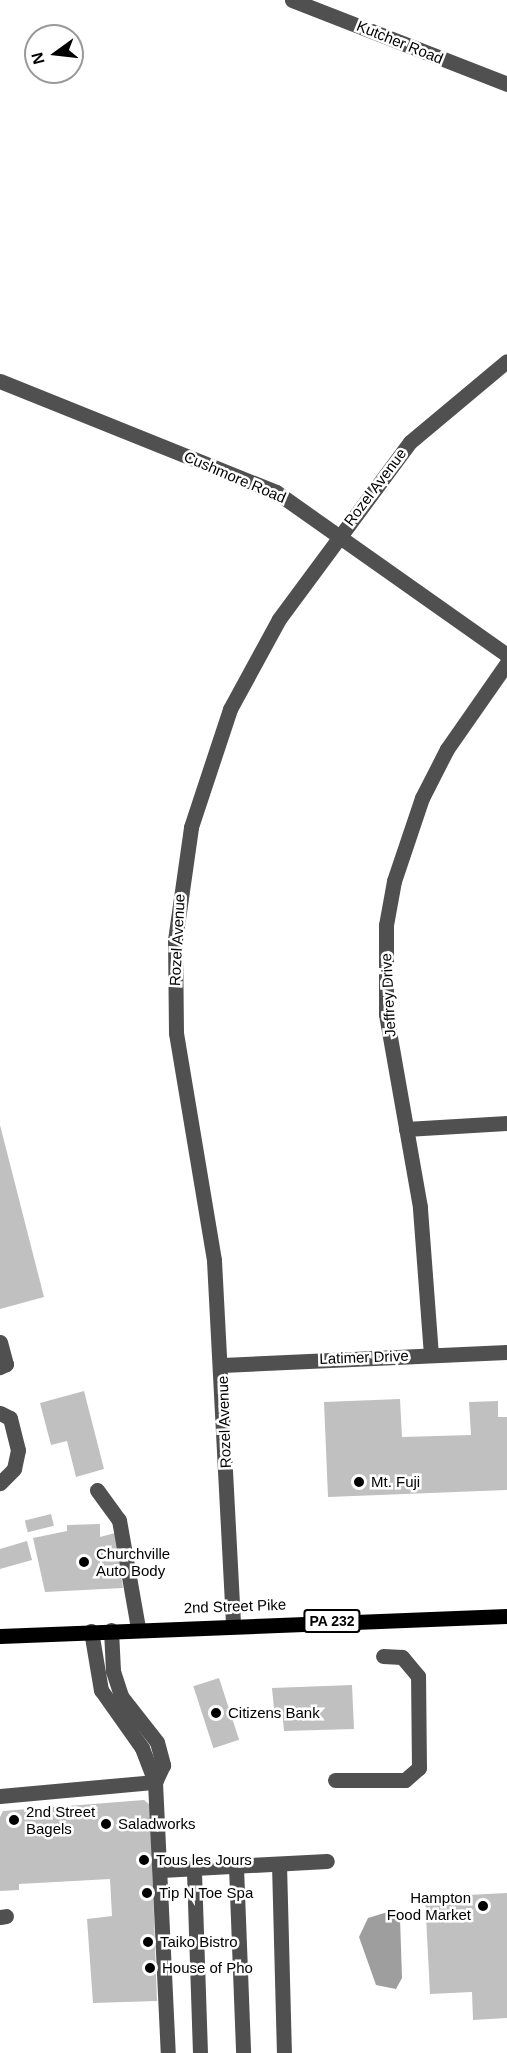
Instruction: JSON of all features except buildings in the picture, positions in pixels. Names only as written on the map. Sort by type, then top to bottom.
[{"type":"main road","name":"2nd Street Pike","points":[[0,1636],[233,1623],[507,1616]]},
{"type":"street","name":"Kutcher Road","points":[[292,0],[507,84]]},
{"type":"street","name":"Rozel Avenue","points":[[233,1623],[222,1365],[208,1207],[176,1033],[175,940],[183,863],[201,791],[230,709],[279,619],[339,535],[423,429],[507,361]]},
{"type":"street","name":"Cushmore Road","points":[[0,381],[276,492],[507,655]]},
{"type":"street","name":"Jeffrey Drive","points":[[431,1355],[420,1207],[385,992],[394,881],[434,771],[507,663]]},
{"type":"street","points":[[406,1129],[507,1123]]},
{"type":"street","points":[[0,1342],[6,1364],[0,1367]]},
{"type":"street","name":"Latimer Drive","points":[[222,1365],[507,1352]]},
{"type":"street","points":[[0,1483],[14,1469],[18,1450],[17,1434],[1,1408]]},
{"type":"street","points":[[98,1490],[119,1520],[138,1628]]},
{"type":"street","points":[[111,1630],[116,1682],[157,1742],[163,1765],[155,1782]]},
{"type":"street","points":[[91,1631],[101,1690],[142,1748],[155,1782],[168,2053]]},
{"type":"street","points":[[335,1780],[405,1780],[420,1768],[418,1676],[402,1658],[382,1656]]},
{"type":"street","points":[[0,1796],[155,1782]]},
{"type":"street","points":[[161,1870],[327,1861]]},
{"type":"street","points":[[279,1864],[284,2053]]},
{"type":"street","points":[[236,1867],[243,2053]]},
{"type":"street","points":[[194,1868],[200,2053]]},
{"type":"shaded area","points":[[391,1911],[400,1918],[402,1978],[396,1989],[376,1985],[359,1937],[368,1918]]},
{"type":"place","name":"Mt. Fuji","points":[[359,1482]]},
{"type":"place","name":"Churchville Auto Body","points":[[84,1562]]},
{"type":"place","name":"Citizens Bank","points":[[216,1713]]},
{"type":"place","name":"2nd Street Bagels","points":[[14,1820]]},
{"type":"place","name":"Saladworks","points":[[106,1824]]},
{"type":"place","name":"Tous les Jours","points":[[144,1860]]},
{"type":"place","name":"Tip N Toe Spa","points":[[147,1893]]},
{"type":"place","name":"Hampton Food Market","points":[[483,1906]]},
{"type":"place","name":"Taiko Bistro","points":[[148,1942]]},
{"type":"place","name":"House of Pho","points":[[150,1968]]}]
